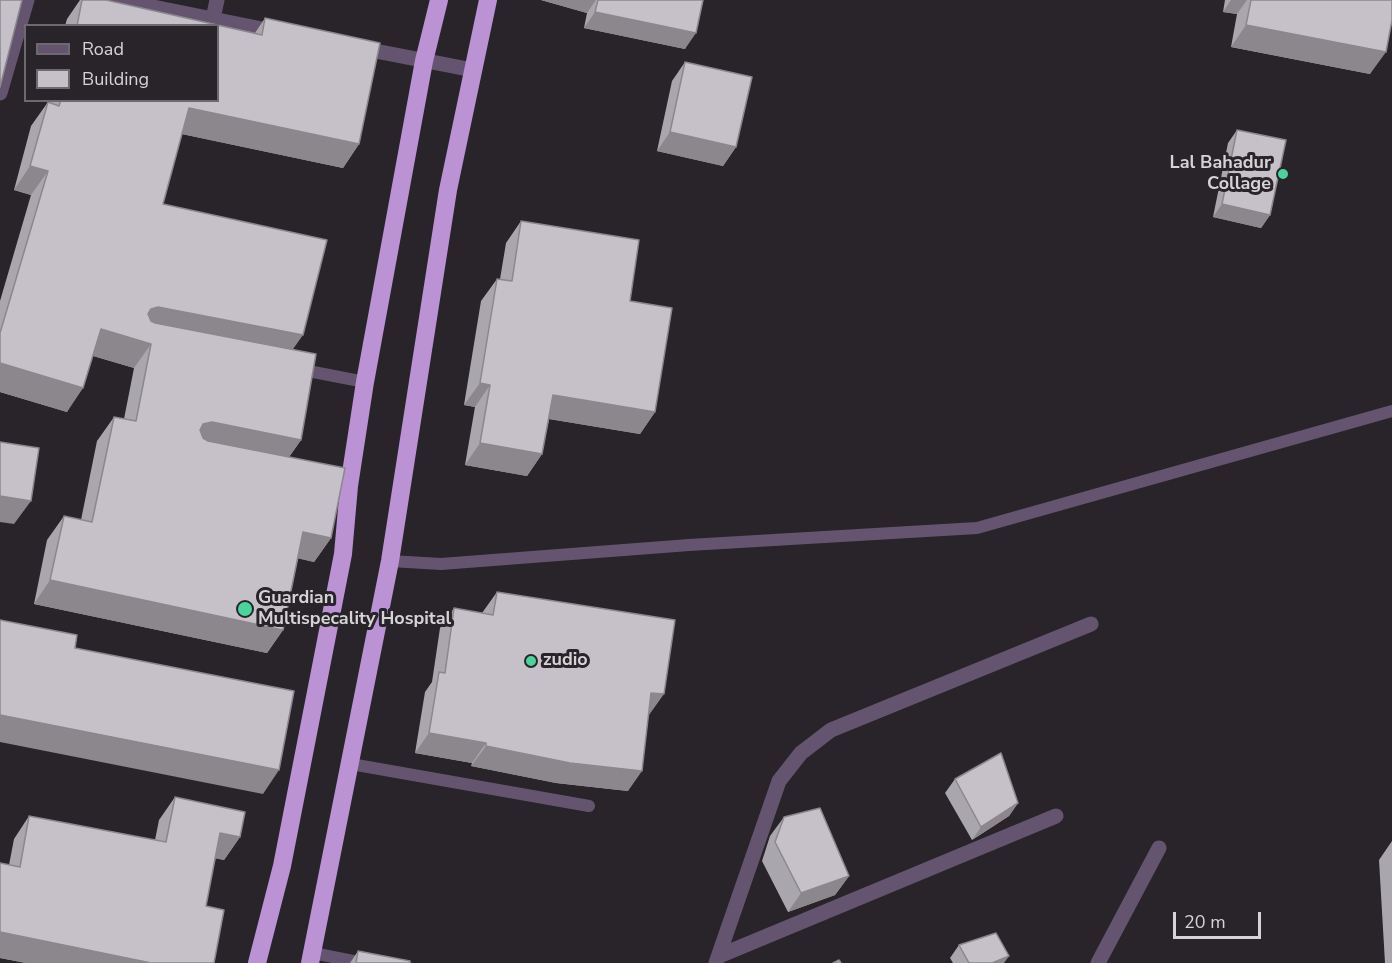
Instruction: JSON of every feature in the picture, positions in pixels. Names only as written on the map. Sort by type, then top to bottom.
[{"type":"highway","points":[[257,963],[282,866],[341,565],[344,485],[424,61],[439,0]]},
{"type":"highway","points":[[311,958],[390,561],[448,190],[488,0]]},
{"type":"street","points":[[0,93],[27,0]]},
{"type":"street","points":[[118,0],[295,35]]},
{"type":"street","points":[[213,19],[217,0]]},
{"type":"street","points":[[342,44],[473,70]]},
{"type":"street","points":[[717,959],[779,781],[801,753],[831,730],[1091,624]]},
{"type":"street","points":[[717,959],[1056,816]]},
{"type":"street","points":[[1098,963],[1159,848]]},
{"type":"lane","points":[[286,367],[365,382]]},
{"type":"lane","points":[[390,561],[441,564],[763,540],[977,528],[1389,416]]},
{"type":"lane","points":[[351,764],[589,806]]},
{"type":"lane","points":[[311,958],[363,963]]},
{"type":"building","points":[[0,0],[22,0],[0,87]]},
{"type":"building","points":[[82,0],[106,0],[213,24],[77,24]]},
{"type":"building","points":[[598,0],[703,0],[696,33],[595,12]]},
{"type":"building","points":[[1251,0],[1392,0],[1392,20],[1386,52],[1246,25]]},
{"type":"building","points":[[265,18],[380,43],[359,144],[189,108],[163,204],[327,240],[303,335],[158,307],[151,309],[148,314],[151,321],[155,323],[316,354],[301,440],[212,422],[203,424],[200,430],[203,438],[208,441],[345,468],[331,538],[303,532],[283,630],[50,580],[64,516],[92,522],[114,417],[136,421],[151,344],[101,329],[83,388],[0,363],[0,333],[48,171],[30,166],[48,102],[59,106],[60,102],[219,102],[219,25],[262,35]]},
{"type":"building","points":[[685,62],[752,77],[736,147],[670,132]]},
{"type":"building","points":[[1237,130],[1286,140],[1270,215],[1222,204]]},
{"type":"building","points":[[521,221],[639,240],[630,301],[672,308],[655,412],[553,395],[542,454],[480,443],[490,385],[480,383],[497,279],[512,281]]},
{"type":"building","points":[[0,442],[39,448],[31,501],[0,496]]},
{"type":"building","points":[[497,592],[675,620],[664,694],[651,693],[642,771],[570,763],[486,746],[486,743],[429,733],[439,672],[445,673],[454,608],[493,615]]},
{"type":"building","points":[[0,620],[77,635],[75,648],[294,691],[279,770],[0,715]]},
{"type":"building","points":[[1001,753],[1018,803],[981,827],[955,779]]},
{"type":"building","points":[[175,797],[245,812],[240,837],[220,833],[206,906],[224,910],[214,963],[151,963],[0,932],[0,863],[20,867],[29,816],[166,842]]},
{"type":"building","points":[[820,808],[849,876],[801,893],[775,842],[784,817]]},
{"type":"building","points":[[996,933],[1009,956],[992,963],[969,963],[959,945]]},
{"type":"building","points":[[358,951],[410,961],[410,963],[356,963]]},
{"type":"place","name":"Lal Bahadur Collage","points":[[1283,174]]},
{"type":"place","name":"Guardian Multispecality Hospital","points":[[245,609]]},
{"type":"place","name":"zudio","points":[[531,661]]}]
